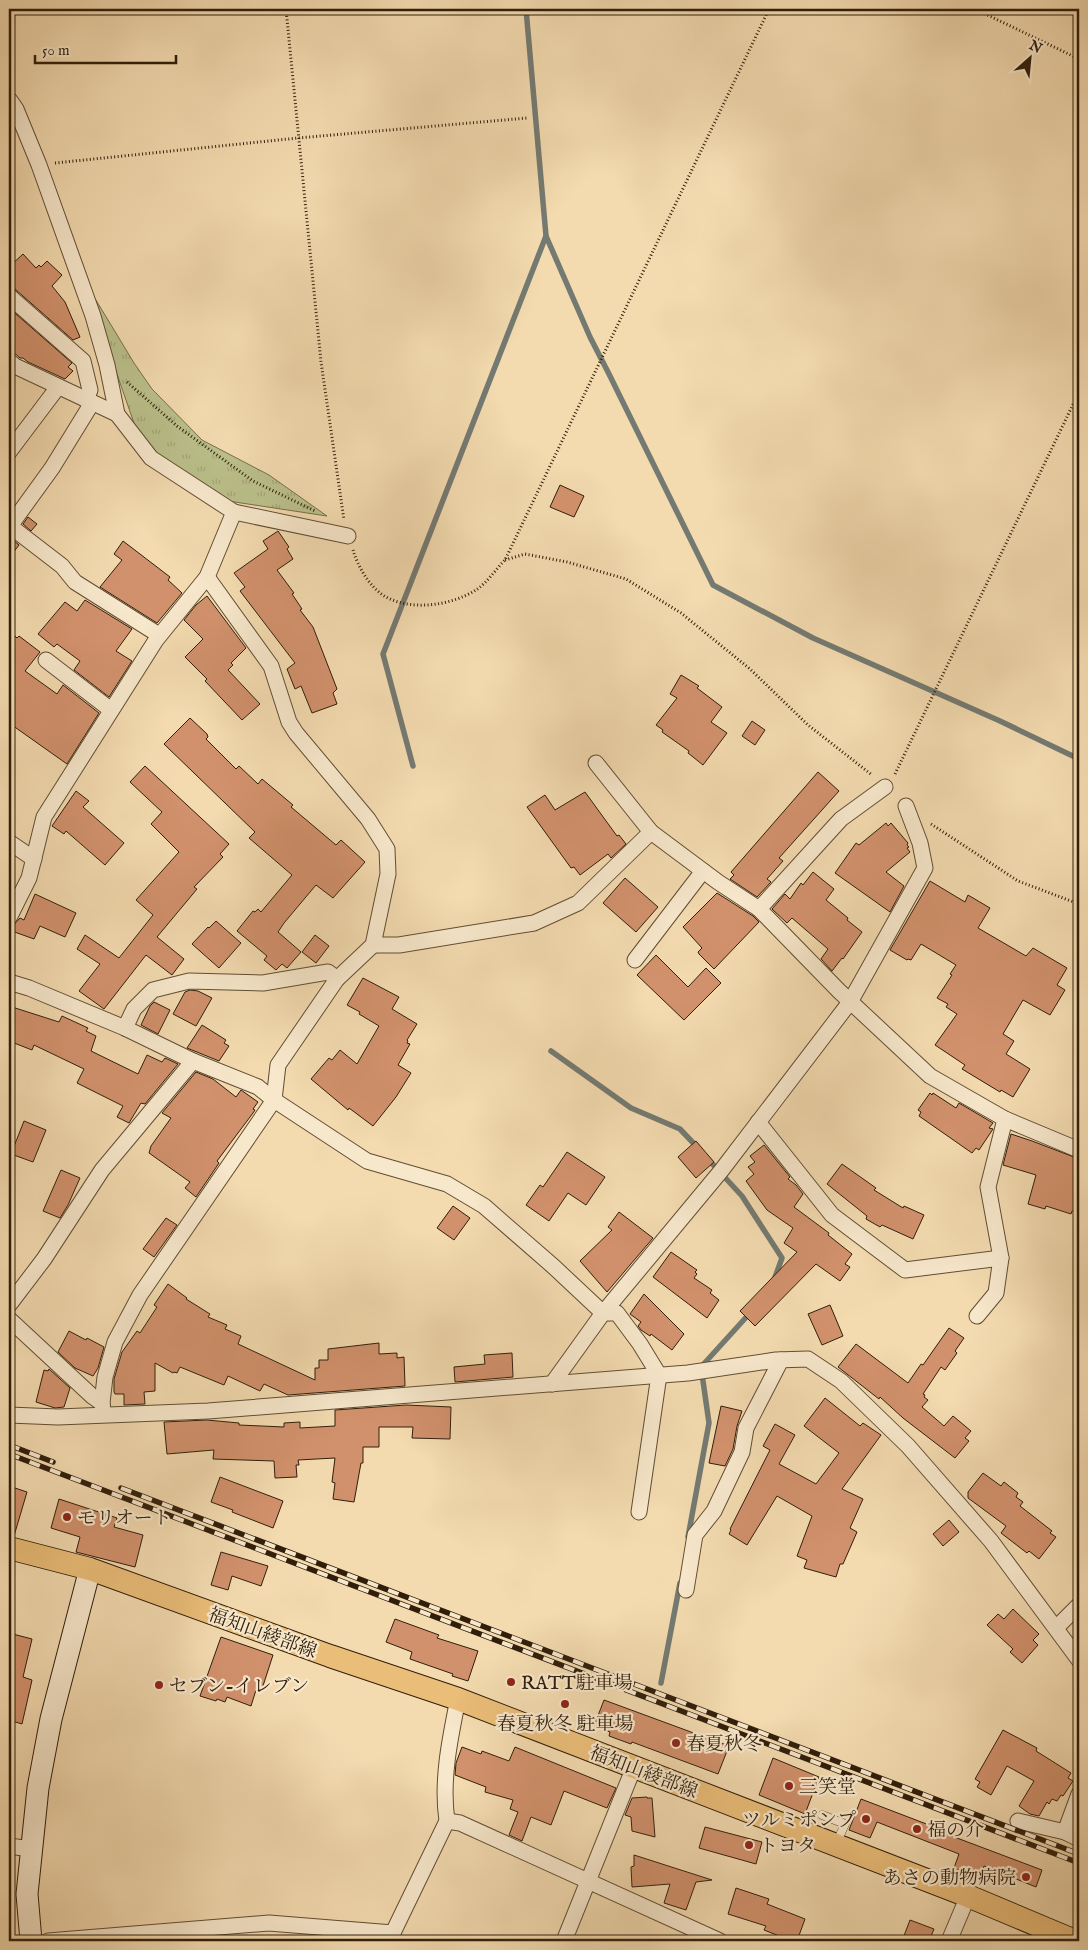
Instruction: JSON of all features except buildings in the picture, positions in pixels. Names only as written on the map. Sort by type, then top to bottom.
[{"type":"main road","name":"福知山綾部線","points":[[9,1548],[90,1569],[330,1656],[458,1699],[968,1896],[1075,1941]]},
{"type":"street","points":[[9,99],[16,110],[39,165],[93,316],[107,365],[117,414],[151,458],[234,512],[347,531]]},
{"type":"street","points":[[9,296],[83,361],[90,390],[89,402],[52,468],[9,526],[62,566],[75,582],[160,635]]},
{"type":"street","points":[[9,361],[15,366],[117,414]]},
{"type":"street","points":[[9,452],[58,386]]},
{"type":"street","points":[[9,918],[29,878],[44,818],[160,635],[207,577],[234,512]]},
{"type":"street","points":[[103,1410],[105,1377],[115,1342],[140,1295],[274,1100],[278,1065],[337,979],[372,945],[388,874],[387,849],[368,819],[296,733],[289,722],[271,666],[207,577]]},
{"type":"street","points":[[46,660],[111,710]]},
{"type":"street","points":[[596,762],[651,832],[759,910],[850,1002],[930,1076],[1005,1119],[1079,1150]]},
{"type":"street","points":[[759,910],[841,819],[885,787]]},
{"type":"street","points":[[552,1384],[604,1313],[721,1171],[850,1002],[926,868],[920,843],[906,806]]},
{"type":"street","points":[[372,945],[399,945],[534,923],[578,903],[651,832]]},
{"type":"street","points":[[9,842],[34,859]]},
{"type":"street","points":[[635,960],[703,870]]},
{"type":"street","points":[[125,1028],[134,1010],[153,990],[189,981],[263,983],[328,972],[337,979]]},
{"type":"street","points":[[9,982],[29,988],[125,1028],[193,1061],[258,1086],[274,1100],[368,1162],[447,1184],[484,1206],[604,1313],[617,1313],[640,1344],[659,1376],[639,1512]]},
{"type":"street","points":[[9,1305],[44,1259],[102,1170],[193,1061]]},
{"type":"street","points":[[977,1316],[996,1293],[1001,1258],[988,1186],[1005,1119]]},
{"type":"street","points":[[758,1122],[832,1215],[905,1270],[1001,1258]]},
{"type":"street","points":[[9,1319],[92,1396],[103,1410]]},
{"type":"street","points":[[9,1415],[58,1417],[103,1410],[208,1411],[659,1376],[781,1360],[808,1359],[841,1381],[908,1446],[991,1541],[1079,1660]]},
{"type":"street","points":[[686,1590],[695,1535],[714,1511],[742,1452],[746,1428],[781,1360]]},
{"type":"street","points":[[31,1941],[27,1894],[38,1788],[51,1719],[90,1569]]},
{"type":"street","points":[[1056,1628],[1079,1605]]},
{"type":"street","points":[[48,1941],[164,1937],[269,1924],[391,1937],[447,1821],[444,1803],[450,1736],[458,1699]]},
{"type":"street","points":[[564,1941],[634,1766]]},
{"type":"street","points":[[1065,1832],[1079,1794]]},
{"type":"street","points":[[447,1821],[460,1824],[720,1941]]},
{"type":"street","points":[[1018,1821],[1065,1832],[1079,1839]]},
{"type":"street","points":[[9,1846],[31,1849]]},
{"type":"street","points":[[949,1941],[968,1896]]},
{"type":"lane","points":[[822,1815],[845,1824],[835,1846]]},
{"type":"path","points":[[286,9],[321,362],[347,531],[355,556],[369,582],[388,598],[412,604],[439,605],[476,590],[505,560],[769,9]]},
{"type":"path","points":[[975,9],[1079,59]]},
{"type":"path","points":[[39,165],[298,138],[527,118]]},
{"type":"path","points":[[107,365],[177,426],[253,481],[320,513]]},
{"type":"path","points":[[505,560],[525,554],[566,562],[626,579],[682,613],[750,669],[808,726],[869,772],[885,787],[898,770],[1079,392]]},
{"type":"path","points":[[336,521],[347,531]]},
{"type":"path","points":[[906,806],[928,823],[1018,881],[1079,904]]},
{"type":"green space","points":[[85,282],[152,389],[202,440],[269,475],[327,516],[228,501],[174,468],[149,446],[135,426]]},
{"type":"waterway","points":[[526,9],[546,236],[590,337],[713,585],[813,638],[1000,721],[1079,759]]},
{"type":"waterway","points":[[413,766],[383,654],[546,236]]},
{"type":"waterway","points":[[551,1051],[631,1108],[680,1129],[698,1148]]},
{"type":"waterway","points":[[707,1158],[742,1196],[782,1258],[774,1280]]},
{"type":"waterway","points":[[688,1537],[709,1423],[701,1367],[750,1313]]},
{"type":"waterway","points":[[661,1683],[680,1583]]},
{"type":"railway","points":[[9,1445],[53,1462]]},
{"type":"railway","points":[[9,1454],[1079,1863]]},
{"type":"railway","points":[[121,1488],[1079,1854]]},
{"type":"place","name":"モリオート","points":[[67,1517]]},
{"type":"place","name":"RATT駐車場","points":[[511,1682]]},
{"type":"place","name":"セブン-イレブン","points":[[159,1685]]},
{"type":"place","name":"春夏秋冬 駐車場","points":[[565,1704]]},
{"type":"place","name":"春夏秋冬","points":[[676,1743]]},
{"type":"place","name":"三笑堂","points":[[789,1786]]},
{"type":"place","name":"ツルミポンプ","points":[[866,1819]]},
{"type":"place","name":"福の介","points":[[917,1829]]},
{"type":"place","name":"トヨタ","points":[[749,1845]]},
{"type":"place","name":"あさの動物病院","points":[[1026,1877]]}]
